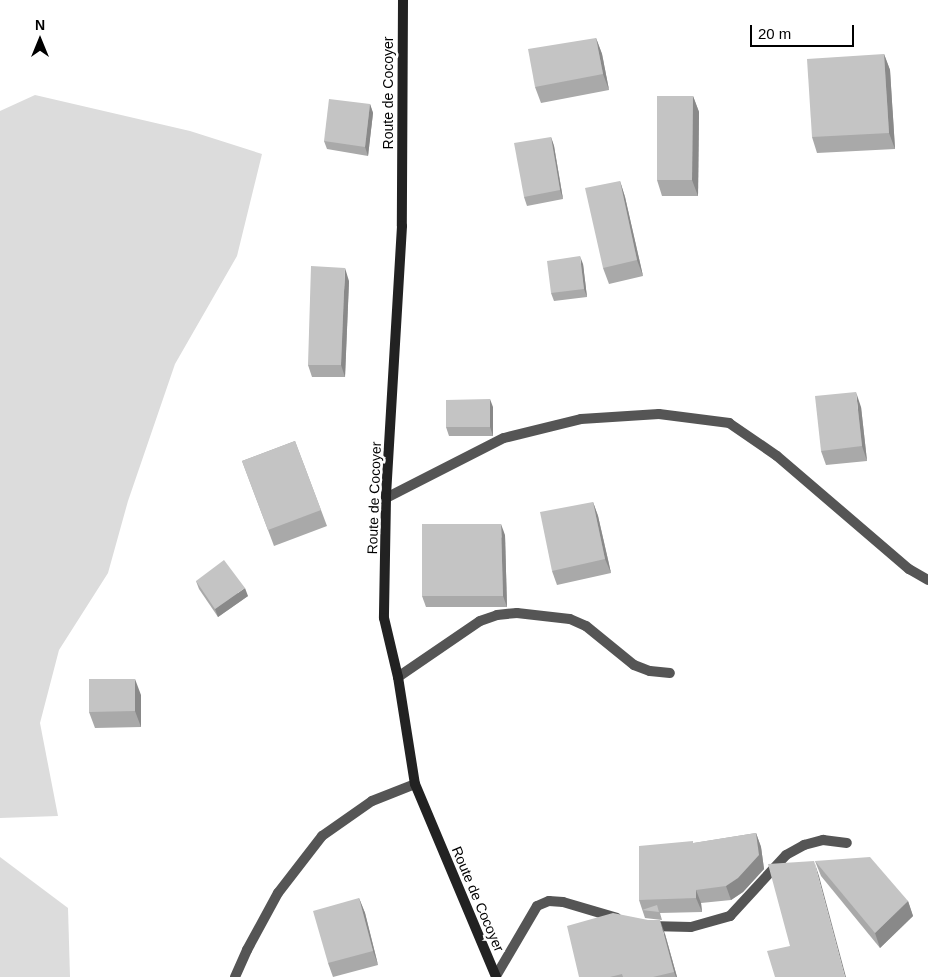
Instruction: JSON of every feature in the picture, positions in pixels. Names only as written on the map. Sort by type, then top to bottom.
[{"type":"main road","name":"Route de Cocoyer","points":[[403,0],[402,226],[386,498],[384,618],[398,677],[415,784],[496,976]]},
{"type":"street","points":[[386,498],[504,438],[581,418],[658,414],[729,423],[776,456],[909,569],[928,580]]},
{"type":"street","points":[[398,677],[480,621],[517,613],[570,620],[586,626],[634,664],[650,671],[670,673]]},
{"type":"street","points":[[235,977],[247,950],[278,893],[322,836],[372,801],[415,784]]},
{"type":"street","points":[[496,976],[537,906],[549,901],[563,902],[654,926],[690,926],[730,916],[786,855],[804,846],[823,840],[847,843]]},
{"type":"shaded area","points":[[35,95],[190,131],[262,154],[237,256],[175,364],[128,501],[108,573],[59,650],[40,723],[58,816],[0,818],[0,111]]},
{"type":"shaded area","points":[[0,857],[68,908],[70,977],[0,977]]},
{"type":"building","points":[[596,38],[603,74],[535,87],[528,49]]},
{"type":"building","points":[[884,54],[889,133],[812,137],[807,59]]},
{"type":"building","points":[[657,96],[693,96],[692,180],[657,180]]},
{"type":"building","points":[[329,99],[370,104],[365,147],[324,141]]},
{"type":"building","points":[[551,137],[560,190],[524,197],[514,143]]},
{"type":"building","points":[[620,181],[637,260],[603,268],[585,188]]},
{"type":"building","points":[[580,256],[584,289],[551,293],[547,261]]},
{"type":"building","points":[[311,266],[345,268],[341,365],[308,365]]},
{"type":"building","points":[[856,392],[862,446],[821,451],[815,396]]},
{"type":"building","points":[[490,399],[490,427],[446,427],[446,400]]},
{"type":"building","points":[[295,441],[321,510],[268,530],[242,461]]},
{"type":"building","points":[[593,502],[605,559],[552,571],[540,512]]},
{"type":"building","points":[[422,524],[501,524],[503,596],[422,596]]},
{"type":"building","points":[[224,560],[245,588],[215,609],[196,581]]},
{"type":"building","points":[[89,679],[135,679],[135,711],[89,712]]},
{"type":"building","points":[[756,833],[759,855],[738,878],[726,886],[696,890],[696,898],[639,900],[639,846],[693,841],[693,843]]},
{"type":"building","points":[[870,857],[908,901],[875,933],[815,861]]},
{"type":"building","points":[[814,861],[845,977],[775,977],[767,951],[790,946],[768,864]]},
{"type":"building","points":[[359,898],[373,951],[328,963],[313,911]]},
{"type":"building","points":[[657,905],[659,912],[642,910]]},
{"type":"building","points":[[613,913],[648,920],[660,920],[674,972],[653,977],[623,977],[622,974],[610,977],[579,977],[567,926]]}]
